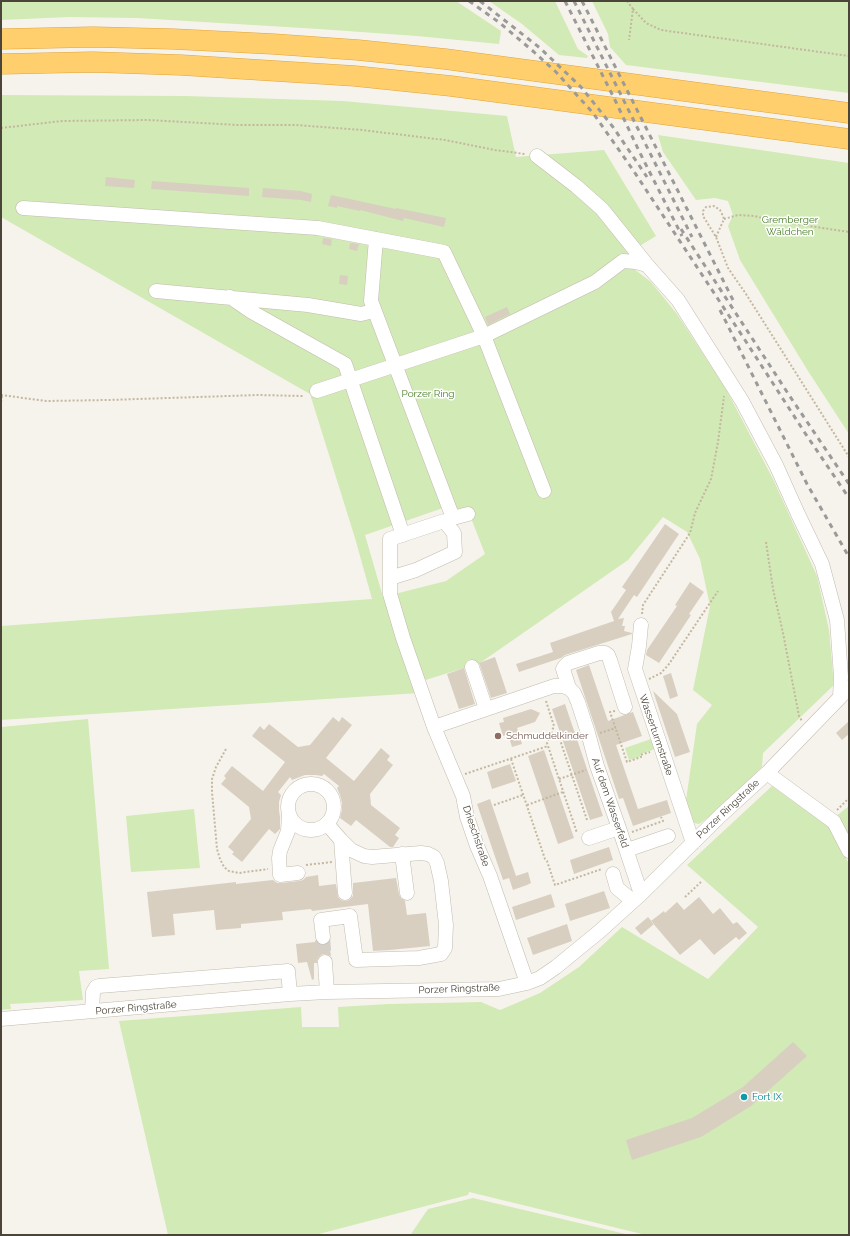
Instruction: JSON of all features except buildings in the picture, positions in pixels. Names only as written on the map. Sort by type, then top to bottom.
[{"type":"highway","points":[[1,39],[93,37],[173,39],[358,50],[445,59],[849,113]]},
{"type":"highway","points":[[1,64],[93,62],[181,65],[355,76],[467,88],[849,139]]},
{"type":"street","points":[[537,156],[576,186],[602,209],[647,265],[678,300],[742,401],[776,464],[822,564],[837,620],[841,677],[845,693]]},
{"type":"street","points":[[23,208],[318,228],[444,252],[484,336],[544,491]]},
{"type":"street","points":[[376,239],[371,300],[374,311],[453,518],[468,514]]},
{"type":"street","points":[[317,391],[484,336],[595,282],[623,261],[647,265]]},
{"type":"street","points":[[156,291],[308,305],[361,314],[374,311]]},
{"type":"street","points":[[230,297],[252,312],[345,364],[403,535],[444,521],[454,533],[455,552],[416,570],[390,578]]},
{"type":"street","name":"Drieschstraße","points":[[403,535],[390,539],[390,594],[403,638],[434,726],[463,796],[467,817],[477,846],[490,876],[527,983]]},
{"type":"street","name":"Wasserturmstraße","points":[[641,625],[635,669],[692,843]]},
{"type":"street","name":"Auf dem Wasserfeld","points":[[625,707],[610,660],[608,655],[605,653],[599,653],[568,663],[563,669],[569,688],[574,693],[626,850],[637,898]]},
{"type":"street","points":[[472,666],[486,709]]},
{"type":"street","points":[[434,726],[554,686],[569,688]]},
{"type":"street","name":"Porzer Ringstraße","points":[[1,1019],[290,994],[499,989],[527,983],[540,978],[556,967],[600,931],[637,898],[692,843],[767,773],[845,693]]},
{"type":"street","points":[[767,773],[834,822],[849,851]]},
{"type":"street","points":[[285,840],[291,835],[300,831],[317,830],[327,824],[332,818],[334,802],[331,795],[320,785],[312,783],[297,787],[288,800],[287,808],[292,821],[297,826],[311,830]]},
{"type":"street","points":[[289,815],[288,831],[278,858],[280,875],[300,869]]},
{"type":"street","points":[[327,824],[340,840],[351,850],[364,856],[372,857],[402,854],[428,854],[434,857],[441,881],[446,926],[445,948],[441,954],[419,958],[356,960],[350,916],[348,916],[340,840]]},
{"type":"street","points":[[583,836],[620,832]]},
{"type":"street","points":[[626,850],[668,836]]},
{"type":"street","points":[[402,854],[407,893]]},
{"type":"street","points":[[610,871],[617,888],[637,898]]},
{"type":"street","points":[[322,937],[322,920],[348,916]]},
{"type":"street","points":[[325,962],[327,992]]},
{"type":"street","points":[[92,1011],[93,992],[96,987],[99,986],[288,971],[290,994]]},
{"type":"path","points":[[627,1],[646,23],[661,30],[804,51],[849,56]]},
{"type":"path","points":[[630,40],[633,9]]},
{"type":"path","points":[[1,128],[62,121],[109,120],[148,120],[238,125],[296,125],[362,130],[438,139],[537,156]]},
{"type":"path","points":[[716,237],[724,219],[720,210],[714,206],[706,207],[703,211],[703,216],[716,237],[728,268],[849,457]]},
{"type":"path","points":[[724,219],[738,215],[754,216],[770,220],[849,232]]},
{"type":"path","points":[[641,625],[642,605],[690,533],[695,513],[711,479],[718,442],[726,377]]},
{"type":"path","points":[[1,402],[2,396],[46,401],[258,395],[303,396]]},
{"type":"path","points":[[766,542],[798,716],[808,730]]},
{"type":"path","points":[[639,684],[661,673],[669,664],[718,591]]},
{"type":"path","points":[[542,690],[554,726],[547,743],[563,792],[583,836]]},
{"type":"path","points":[[625,707],[610,712],[627,762],[641,757],[640,755],[661,748]]},
{"type":"path","points":[[589,737],[616,728]]},
{"type":"path","points":[[557,730],[587,820]]},
{"type":"path","points":[[455,777],[548,746]]},
{"type":"path","points":[[226,749],[216,767],[212,779],[217,849],[224,867],[228,871],[239,873],[279,868]]},
{"type":"path","points":[[511,759],[555,885]]},
{"type":"path","points":[[559,779],[597,766]]},
{"type":"path","points":[[527,805],[563,792]]},
{"type":"path","points":[[494,804],[523,795]]},
{"type":"path","points":[[829,818],[849,798]]},
{"type":"path","points":[[620,832],[644,828],[663,821],[661,817]]},
{"type":"path","points":[[642,823],[644,828]]},
{"type":"path","points":[[300,869],[342,861]]},
{"type":"path","points":[[552,887],[610,871]]},
{"type":"path","points":[[685,897],[701,882]]},
{"type":"green space","points":[[1,1],[456,1],[501,31],[499,44],[417,36],[137,18],[69,17],[1,20]]},
{"type":"green space","points":[[489,1],[555,1],[578,49],[588,56],[587,58],[559,55],[522,24]]},
{"type":"green space","points":[[592,1],[849,1],[849,93],[626,65],[610,47],[608,34]]},
{"type":"green space","name":"Porzer Ring","points":[[1,95],[186,96],[343,101],[507,116],[516,157],[604,150],[656,236],[615,261],[619,267],[634,269],[651,282],[677,314],[726,389],[773,479],[817,576],[829,630],[834,685],[763,753],[762,767],[726,805],[699,824],[694,823],[689,819],[685,807],[697,724],[712,705],[693,690],[710,606],[700,559],[687,532],[663,517],[628,560],[480,663],[416,683],[419,693],[1,720],[1,626],[372,599],[355,538],[310,394],[1,217]],"holes":[[[443,508],[471,518],[485,554],[446,581],[383,597],[365,535]]]},
{"type":"green space","name":"Gremberger Wäldchen","points":[[658,135],[849,163],[849,434],[808,371],[740,260],[728,226],[733,215],[728,201],[715,198],[696,200],[663,152]]},
{"type":"green space","points":[[88,719],[109,969],[79,971],[83,1000],[10,1004],[11,1009],[1,1010],[1,727]]},
{"type":"green space","points":[[651,739],[655,749],[629,760],[625,748]]},
{"type":"green space","points":[[772,786],[830,828],[849,864],[849,1235],[646,1235],[469,1192],[468,1195],[315,1235],[168,1235],[119,1021],[301,1007],[302,1027],[339,1027],[338,1007],[389,1004],[481,1002],[500,1010],[540,993],[579,967],[622,927],[708,979],[758,927],[687,865]]},
{"type":"green space","points":[[849,806],[849,842],[835,817]]},
{"type":"green space","points":[[194,809],[200,868],[131,872],[126,816]]},
{"type":"green space","points":[[473,1198],[630,1235],[411,1234],[428,1209]]},
{"type":"tunnel","points":[[323,937],[325,962]]},
{"type":"railway","points":[[469,1],[500,23],[534,52],[556,72],[593,113],[633,170],[849,498]]},
{"type":"railway","points":[[480,1],[540,48],[581,87],[613,127],[647,177]]},
{"type":"railway","points":[[565,1],[682,236]]},
{"type":"railway","points":[[574,1],[692,237]]},
{"type":"railway","points":[[582,1],[733,300]]},
{"type":"railway","points":[[681,229],[849,484]]},
{"type":"railway","points":[[720,310],[807,484],[849,557]]},
{"type":"place","name":"Schmuddelkinder","points":[[498,736]]},
{"type":"place","name":"Fort IX","points":[[744,1097]]}]
